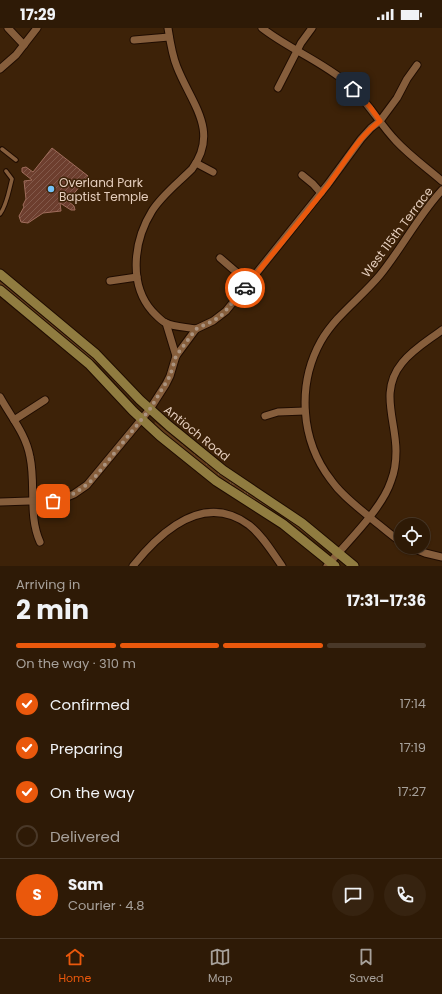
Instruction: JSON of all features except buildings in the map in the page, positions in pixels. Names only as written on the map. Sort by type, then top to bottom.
[{"type":"main road","name":"Antioch Road","points":[[0,274],[90,349],[150,409],[218,466],[289,513],[354,566]]},
{"type":"main road","name":"Antioch Road","points":[[0,290],[89,364],[142,420],[229,490],[283,524],[331,565]]},
{"type":"street","points":[[8,28],[24,45]]},
{"type":"street","points":[[0,69],[16,55],[37,28]]},
{"type":"street","points":[[168,28],[176,66],[199,112],[204,135],[202,148],[196,163],[158,203],[146,222],[140,236],[137,249],[136,268],[140,291],[144,300],[156,315],[166,323],[196,329]]},
{"type":"street","points":[[262,28],[276,39],[334,73],[347,83],[370,107],[401,146],[442,181]]},
{"type":"street","points":[[278,88],[297,51],[312,28]]},
{"type":"street","points":[[134,40],[169,37]]},
{"type":"street","points":[[0,502],[60,500],[79,491],[95,477],[150,409],[168,380],[176,356],[196,329],[221,316],[249,283],[321,193],[361,139],[380,121],[397,98],[407,79],[417,65]]},
{"type":"street","points":[[196,163],[213,172]]},
{"type":"street","points":[[302,175],[321,193]]},
{"type":"street","name":"West 115th Terrace","points":[[394,536],[341,492],[321,466],[309,437],[305,411],[305,398],[309,372],[314,356],[322,340],[340,316],[381,274],[423,212],[442,190]]},
{"type":"street","points":[[220,258],[249,283]]},
{"type":"street","points":[[110,281],[138,277]]},
{"type":"street","points":[[166,323],[176,356]]},
{"type":"street","points":[[331,565],[338,553],[386,493],[392,480],[395,465],[396,443],[389,403],[391,388],[396,373],[408,356],[442,330]]},
{"type":"street","points":[[0,397],[22,435],[30,458],[33,517],[40,542]]},
{"type":"street","points":[[14,420],[45,400]]},
{"type":"street","points":[[265,416],[278,412],[305,411]]},
{"type":"street","points":[[133,566],[152,544],[173,526],[190,517],[207,513],[225,514],[241,520],[261,537],[282,566]]},
{"type":"street","points":[[425,554],[442,557]]},
{"type":"lane","points":[[2,149],[16,160]]},
{"type":"lane","points":[[0,214],[4,208],[12,179],[6,171]]},
{"type":"lane","points":[[0,202],[5,200]]},
{"type":"green space","points":[[0,281],[22,295],[96,357],[136,400],[135,402],[98,364],[82,353],[0,285]]},
{"type":"green space","points":[[155,422],[198,457],[267,502],[325,546],[320,545],[277,512],[224,482],[156,427],[154,424]]},
{"type":"way so far","points":[[53,501],[60,500],[74,494],[95,477],[150,409],[170,376],[176,356],[196,329],[221,316],[245,288]]},
{"type":"place","name":"Overland Park Baptist Temple","points":[[51,189]]},
{"type":"route","points":[[245,288],[328,184],[361,139],[380,121],[370,107],[353,89]]}]
